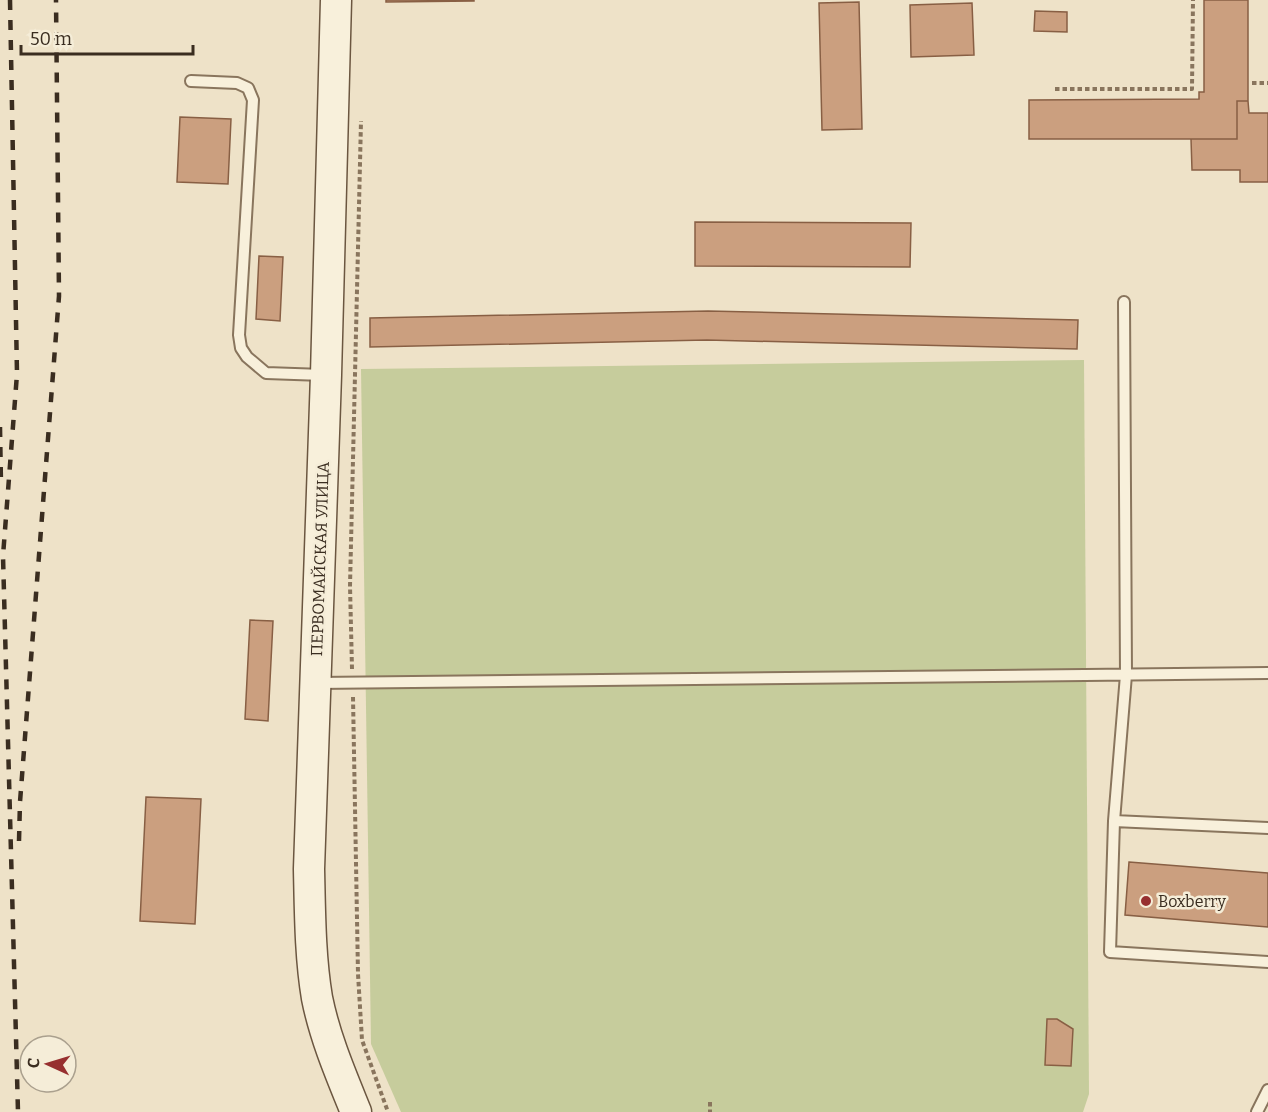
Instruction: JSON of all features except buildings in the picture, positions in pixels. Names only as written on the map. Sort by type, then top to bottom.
[{"type":"main road","name":"ПЕРВОМАЙСКАЯ УЛИЦА","points":[[336,0],[309,869],[310,941],[318,999],[335,1062],[356,1112]]},
{"type":"lane","points":[[191,81],[237,83],[248,88],[253,100],[240,348],[266,373],[326,375]]},
{"type":"lane","points":[[1124,302],[1126,675],[1114,821],[1110,952],[1268,962]]},
{"type":"lane","points":[[315,683],[1268,673]]},
{"type":"lane","points":[[1114,821],[1268,828]]},
{"type":"lane","points":[[1257,1112],[1268,1090]]},
{"type":"path","points":[[1055,89],[1192,89],[1193,0]]},
{"type":"path","points":[[1252,83],[1268,83]]},
{"type":"path","points":[[362,116],[350,586],[358,974],[362,1040],[388,1112]]},
{"type":"path","points":[[710,1102],[710,1112]]},
{"type":"green space","points":[[1084,360],[1089,1094],[1083,1112],[401,1112],[371,1044],[361,369]]},
{"type":"railway","points":[[10,0],[17,374],[3,556],[18,1112]]},
{"type":"railway","points":[[19,841],[20,802],[59,296],[56,0]]},
{"type":"railway","points":[[0,427],[1,484]]},
{"type":"place","name":"Boxberry","points":[[1146,901]]}]
